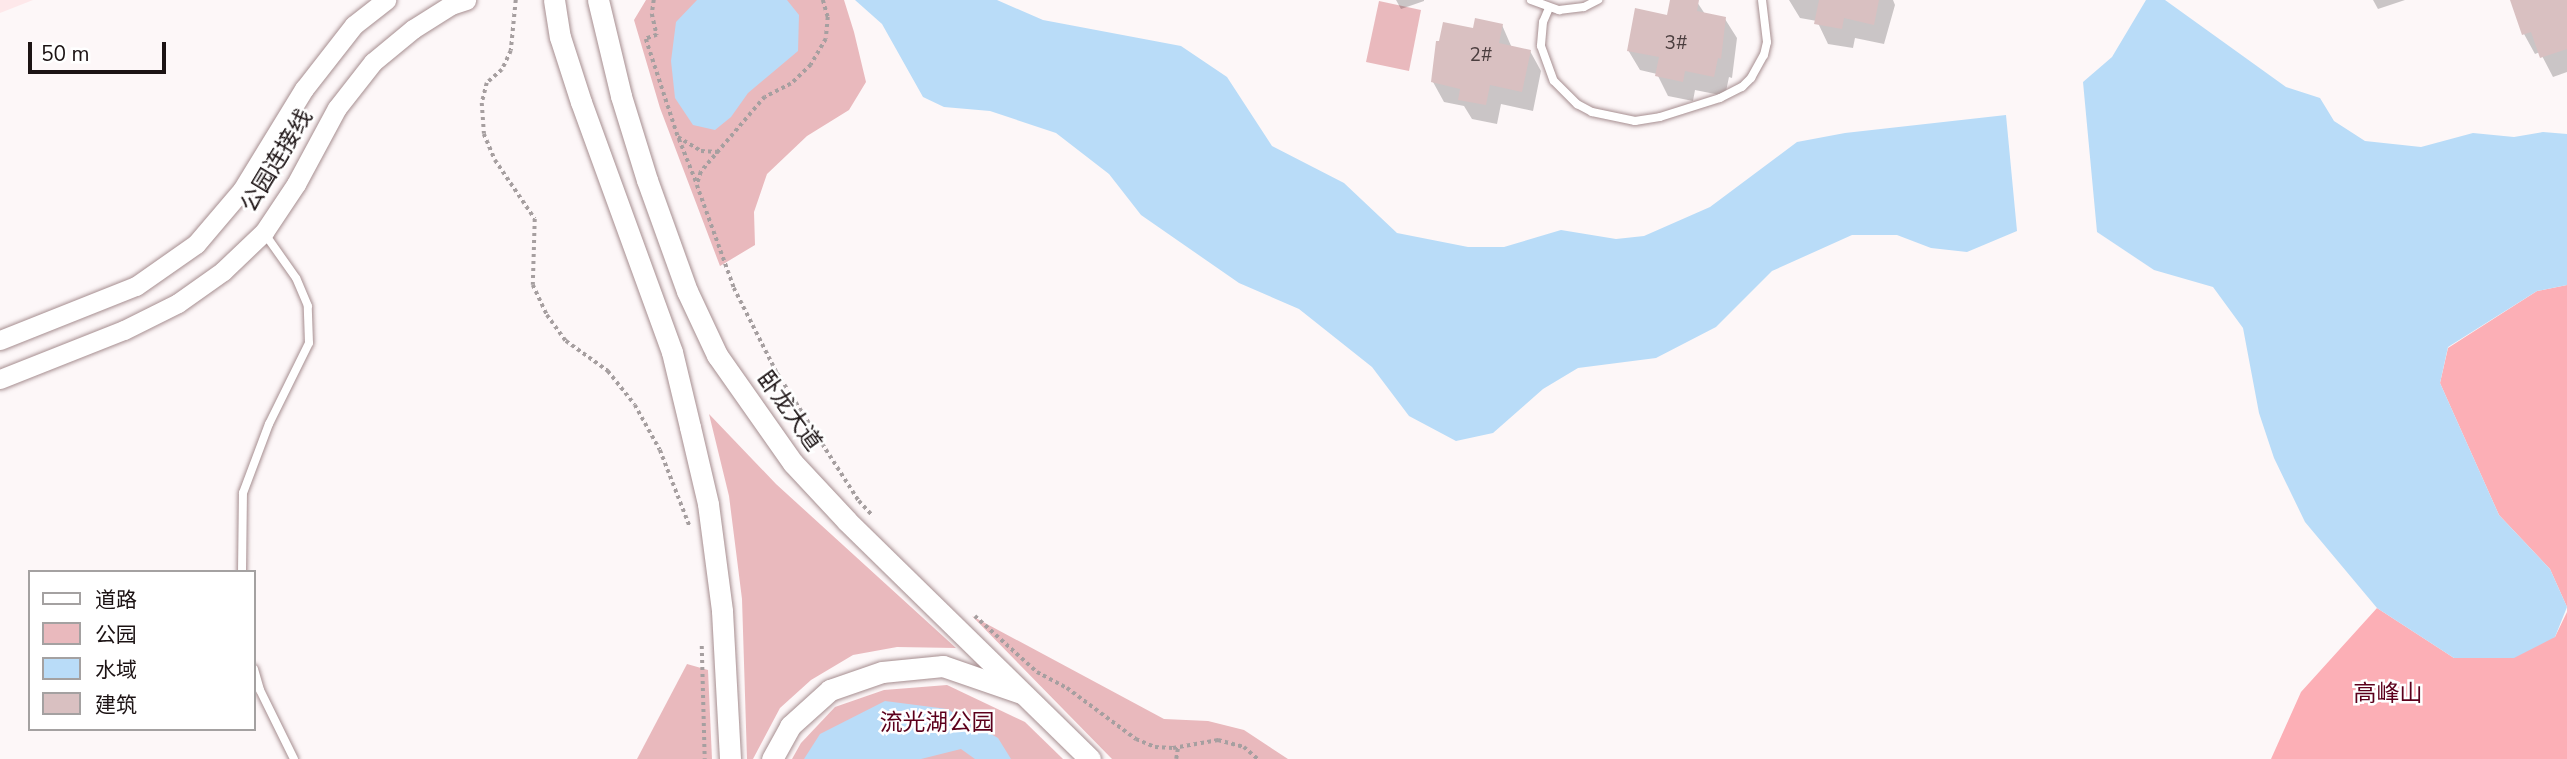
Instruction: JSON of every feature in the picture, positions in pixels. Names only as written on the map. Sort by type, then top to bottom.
[{"type":"main road","points":[[554,0],[560,37],[581,102],[672,352],[708,504],[722,611],[730,759]]},
{"type":"main road","name":"卧龙大道","points":[[598,0],[621,96],[647,180],[687,290],[717,355],[793,463],[847,521],[1027,694],[1090,759]]},
{"type":"main road","points":[[772,759],[790,726],[830,690],[882,671],[943,666],[1027,694]]},
{"type":"street","name":"公园连接线","points":[[0,340],[136,286],[196,244],[242,190],[304,89],[354,25],[386,0]]},
{"type":"street","name":"公园连接线","points":[[0,379],[124,330],[178,303],[223,271],[264,232],[296,184],[337,108],[373,62],[413,29],[451,5],[466,0]]},
{"type":"lane","points":[[1531,0],[1549,8],[1571,10],[1598,0]]},
{"type":"lane","points":[[1549,8],[1543,22],[1541,46],[1554,81],[1577,104],[1591,112],[1635,121],[1693,108],[1742,87],[1759,67],[1764,55],[1767,30],[1762,0]]},
{"type":"lane","points":[[242,570],[243,493],[269,424],[309,343],[308,306],[296,278],[264,232]]},
{"type":"lane","points":[[256,676],[260,690],[294,759]]},
{"type":"path","points":[[516,0],[511,51],[502,70],[487,83],[482,103],[484,134],[495,160],[535,219],[533,285],[547,316],[566,341],[608,371],[635,405],[660,450],[692,533]]},
{"type":"path","points":[[653,0],[652,14],[657,36],[646,39],[678,137],[734,288],[777,373],[859,501],[877,520]]},
{"type":"path","points":[[697,185],[701,172],[765,97],[791,84],[811,65],[826,39],[828,17],[822,0]]},
{"type":"path","points":[[678,137],[701,150],[719,152]]},
{"type":"path","points":[[971,612],[1037,672],[1067,688],[1136,739],[1155,747],[1179,747],[1218,740],[1244,747],[1258,759]]},
{"type":"path","points":[[702,642],[705,759]]},
{"type":"path","points":[[1176,759],[1179,747]]},
{"type":"shaded area","points":[[0,0],[33,0],[0,13]]},
{"type":"green space","points":[[646,0],[844,0],[854,32],[866,82],[849,110],[807,136],[767,174],[754,212],[755,245],[720,266],[660,108],[634,20]]},
{"type":"green space","points":[[1379,1],[1421,10],[1409,71],[1366,62]]},
{"type":"green space","points":[[2567,285],[2567,607],[2550,569],[2499,515],[2440,383],[2448,348],[2537,291]]},
{"type":"green space","points":[[709,414],[776,484],[956,648],[897,647],[853,655],[811,680],[780,708],[753,759],[747,759],[742,599],[729,496]]},
{"type":"green space","name":"高峰山","points":[[2377,608],[2454,658],[2555,637],[2567,612],[2567,759],[2271,759],[2301,692]]},
{"type":"green space","points":[[972,616],[1164,719],[1208,721],[1244,730],[1288,759],[1112,759]]},
{"type":"green space","points":[[687,664],[708,670],[712,759],[637,759]]},
{"type":"green space","name":"流光湖公园","points":[[947,685],[1025,722],[1063,759],[792,759],[801,743],[835,707],[884,690]]},
{"type":"water","points":[[697,0],[787,0],[799,15],[798,51],[748,93],[731,117],[715,130],[693,125],[675,98],[671,61],[676,22]]},
{"type":"water","points":[[855,0],[997,0],[1043,20],[1181,46],[1227,77],[1272,146],[1344,183],[1397,233],[1468,247],[1504,247],[1561,230],[1616,239],[1644,236],[1710,207],[1797,142],[1845,133],[2006,115],[2017,231],[1967,252],[1931,248],[1897,235],[1852,235],[1772,271],[1716,327],[1656,358],[1578,368],[1543,389],[1493,433],[1456,441],[1409,416],[1372,367],[1299,309],[1239,283],[1141,215],[1109,174],[1056,133],[990,111],[944,107],[923,97],[882,24]]},
{"type":"water","points":[[2146,0],[2165,0],[2286,87],[2320,98],[2334,121],[2365,141],[2421,147],[2473,133],[2514,137],[2543,132],[2567,134],[2567,285],[2537,291],[2448,347],[2440,383],[2499,515],[2550,569],[2567,607],[2555,637],[2514,658],[2454,658],[2377,608],[2305,522],[2274,458],[2259,413],[2243,328],[2213,287],[2154,270],[2097,232],[2083,82],[2112,57]]},
{"type":"water","points":[[885,701],[947,709],[998,738],[1011,759],[975,759],[961,749],[921,759],[804,759],[820,734]]},
{"type":"building","points":[[1670,0],[1699,0],[1697,11],[1726,17],[1721,59],[1718,58],[1714,77],[1685,71],[1683,82],[1655,76],[1659,57],[1627,51],[1635,8],[1667,15]]},
{"type":"building","points":[[1819,0],[1879,0],[1874,25],[1844,18],[1842,29],[1814,24]]},
{"type":"building","points":[[2510,0],[2567,0],[2567,49],[2540,58],[2531,32],[2522,35]]},
{"type":"building","points":[[1475,18],[1503,24],[1499,43],[1531,50],[1522,92],[1490,85],[1486,105],[1458,100],[1460,89],[1431,82],[1436,41],[1439,41],[1443,22],[1473,28]]}]
